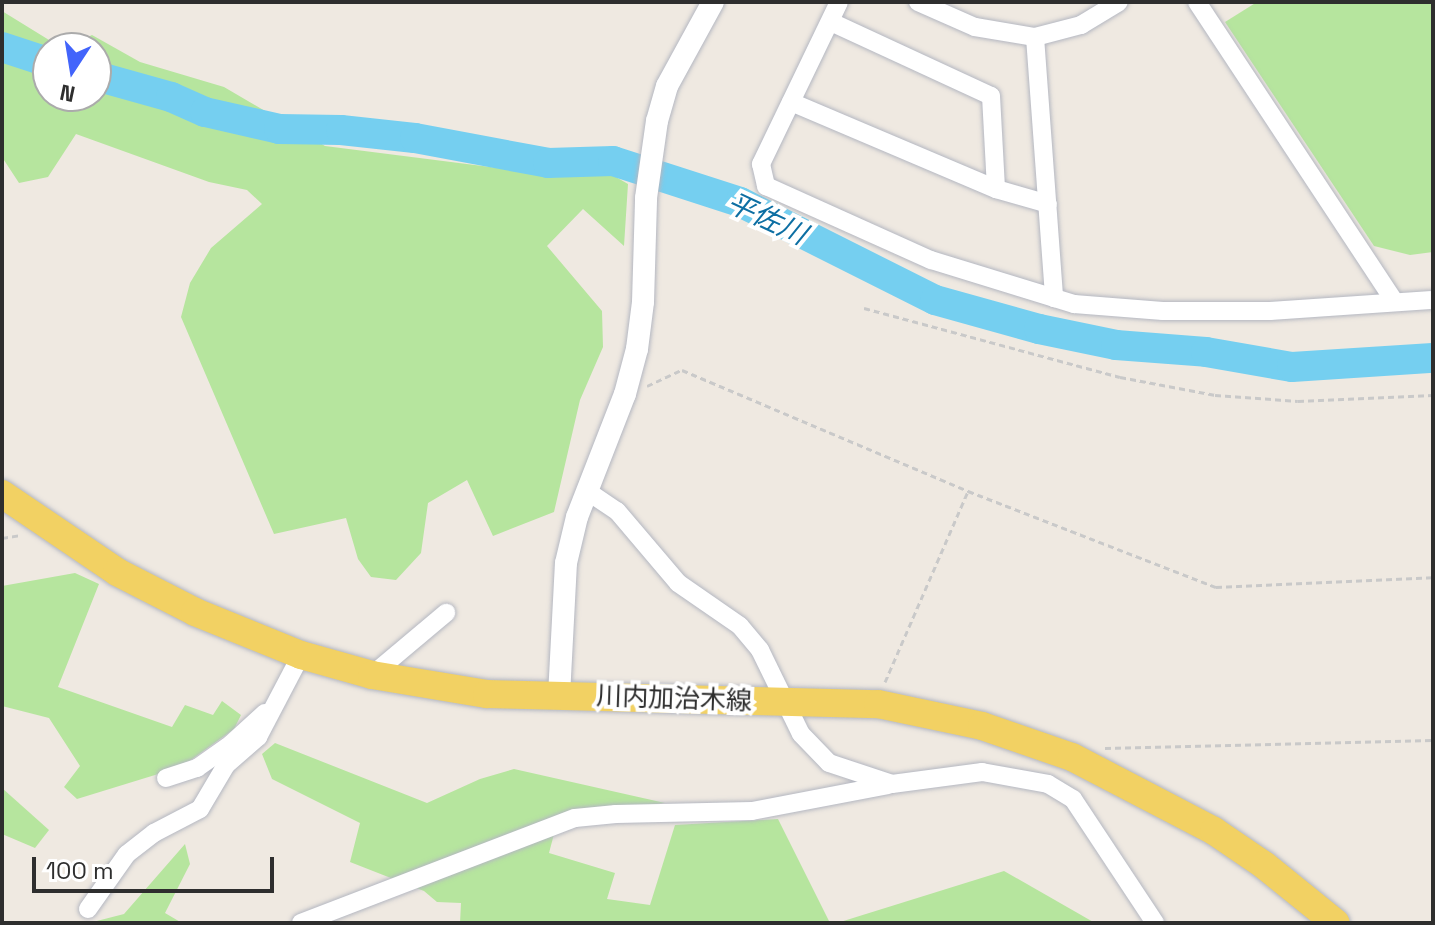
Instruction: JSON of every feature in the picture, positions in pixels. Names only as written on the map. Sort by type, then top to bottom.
[{"type":"main road","name":"川内加治木線","points":[[2,494],[117,572],[195,612],[301,655],[372,675],[443,689],[559,696],[878,704],[945,716],[1072,757],[1214,831],[1264,865],[1336,923]]},
{"type":"street","points":[[559,696],[566,563],[587,491],[625,394],[641,324],[650,153],[667,86],[713,2]]},
{"type":"street","points":[[839,2],[761,164],[766,186],[931,260],[1074,304],[1178,311],[1270,311],[1433,300]]},
{"type":"street","points":[[918,2],[975,27],[1035,37],[1081,25],[1119,2]]},
{"type":"street","points":[[1197,2],[1394,301]]},
{"type":"street","points":[[831,22],[991,96],[996,189]]},
{"type":"street","points":[[1035,37],[1054,298]]},
{"type":"street","points":[[791,102],[996,189],[1048,204]]},
{"type":"street","points":[[587,491],[617,511],[678,583],[740,626],[760,650],[801,734],[829,763],[892,784]]},
{"type":"street","points":[[372,675],[446,613]]},
{"type":"street","points":[[88,909],[127,854],[154,833],[200,809],[226,765],[258,737],[301,655]]},
{"type":"street","points":[[166,778],[208,760],[279,701]]},
{"type":"street","points":[[301,923],[575,818],[752,811],[892,784],[982,772],[1048,784],[1073,799],[1155,923]]},
{"type":"path","points":[[864,308],[1120,377],[1215,395],[1298,401],[1433,395]]},
{"type":"path","points":[[625,394],[682,370],[968,491],[1216,587],[1433,577]]},
{"type":"path","points":[[878,704],[968,491]]},
{"type":"path","points":[[1105,748],[1433,740]]},
{"type":"green space","points":[[1257,2],[1433,2],[1433,252],[1410,255],[1374,246],[1225,22]]},
{"type":"green space","points":[[2,11],[36,32],[32,32],[32,112],[112,112],[112,46],[140,62],[224,87],[325,146],[561,176],[609,173],[628,184],[624,246],[583,209],[547,246],[602,311],[603,347],[580,400],[554,512],[493,536],[467,480],[428,503],[421,553],[396,580],[371,577],[358,559],[346,518],[274,534],[181,317],[190,283],[211,248],[262,204],[247,190],[209,182],[76,134],[48,177],[19,183],[2,157]]},
{"type":"green space","points":[[75,573],[99,584],[58,687],[172,727],[185,705],[213,715],[222,701],[241,715],[234,729],[181,767],[77,799],[64,787],[80,766],[49,718],[2,706],[2,586]]},
{"type":"green space","points":[[275,743],[427,803],[480,779],[514,769],[665,803],[559,815],[549,853],[615,873],[607,899],[650,905],[675,825],[778,819],[830,923],[460,923],[461,903],[437,902],[424,891],[350,862],[360,823],[272,779],[262,754]]},
{"type":"green space","points":[[2,788],[49,830],[35,848],[2,834]]},
{"type":"green space","points":[[185,844],[190,864],[165,913],[182,923],[89,923],[124,914]]},
{"type":"green space","points":[[1004,871],[1095,923],[837,923]]},
{"type":"waterway","name":"平佐川","points":[[2,47],[32,57]]},
{"type":"waterway","name":"平佐川","points":[[112,80],[171,97],[205,112],[279,129],[341,130],[415,138],[548,163],[613,161],[740,202],[935,300],[1039,329],[1116,345],[1206,352],[1292,367],[1433,358]]}]
